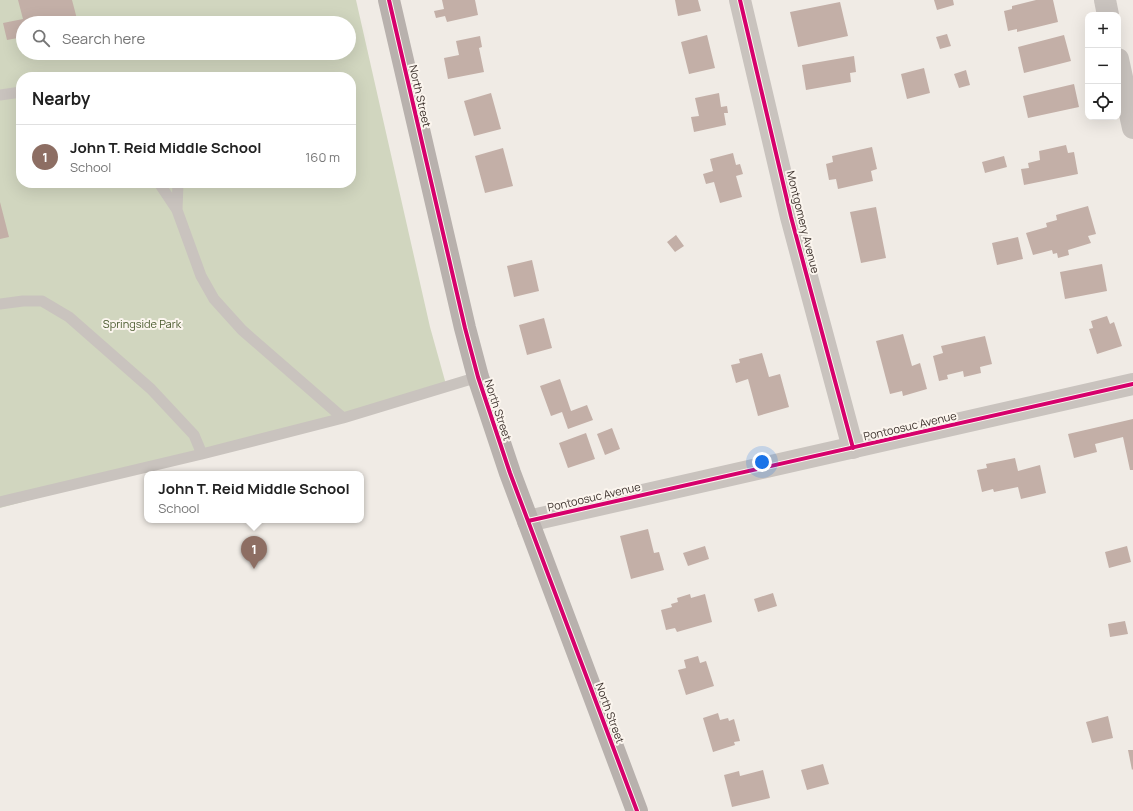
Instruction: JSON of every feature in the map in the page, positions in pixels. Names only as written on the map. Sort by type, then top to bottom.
[{"type":"main road","name":"North Street","points":[[389,0],[465,328],[478,377],[493,425],[528,521],[637,811]]},
{"type":"street","name":"Montgomery Avenue","points":[[740,0],[792,217],[853,448]]},
{"type":"street","points":[[1105,0],[1107,12]]},
{"type":"street","points":[[1121,73],[1133,128]]},
{"type":"street","name":"Pontoosuc Avenue","points":[[528,521],[1133,384]]},
{"type":"lane","points":[[0,95],[16,93]]},
{"type":"lane","points":[[162,188],[177,210],[202,276],[214,299],[242,330],[343,418]]},
{"type":"lane","points":[[177,210],[178,188]]},
{"type":"lane","points":[[0,304],[23,300],[42,301],[69,317],[151,389],[194,435],[202,454]]},
{"type":"lane","points":[[0,502],[202,454],[343,418],[478,377]]},
{"type":"green space","name":"Springside Park","points":[[0,0],[356,0],[430,327],[447,388],[0,508]]},
{"type":"building","points":[[18,0],[72,0],[76,16],[22,16]]},
{"type":"building","points":[[442,0],[475,0],[478,15],[447,22],[445,16],[436,18],[434,11],[444,9]]},
{"type":"building","points":[[675,0],[698,0],[701,11],[678,16]]},
{"type":"building","points":[[934,0],[953,0],[954,5],[937,10]]},
{"type":"building","points":[[1036,0],[1053,0],[1058,22],[1017,32],[1017,29],[1008,31],[1004,11],[1012,9],[1012,6]]},
{"type":"building","points":[[840,2],[848,36],[798,47],[790,12]]},
{"type":"building","points":[[16,20],[16,38],[7,40],[3,23]]},
{"type":"building","points":[[947,34],[951,46],[940,49],[936,37]]},
{"type":"building","points":[[707,35],[715,68],[689,74],[681,42]]},
{"type":"building","points":[[1064,35],[1071,61],[1024,73],[1018,47]]},
{"type":"building","points":[[480,36],[482,47],[479,48],[484,72],[448,79],[444,58],[459,55],[456,41]]},
{"type":"building","points":[[854,56],[856,72],[850,73],[851,82],[806,90],[802,65]]},
{"type":"building","points":[[924,68],[930,93],[907,99],[901,74]]},
{"type":"building","points":[[966,70],[970,85],[959,88],[954,74]]},
{"type":"building","points":[[1074,84],[1079,107],[1028,118],[1023,96]]},
{"type":"building","points":[[491,93],[501,129],[474,136],[464,101]]},
{"type":"building","points":[[719,93],[721,107],[727,106],[728,113],[724,113],[726,125],[694,132],[691,117],[699,116],[695,98]]},
{"type":"building","points":[[1066,145],[1068,153],[1074,152],[1078,174],[1024,185],[1021,169],[1029,168],[1028,163],[1040,160],[1039,151]]},
{"type":"building","points":[[872,147],[877,169],[871,171],[873,181],[838,189],[836,179],[829,180],[826,164],[833,162],[832,156]]},
{"type":"building","points":[[503,148],[513,186],[485,193],[475,156]]},
{"type":"building","points":[[733,153],[736,165],[740,164],[743,174],[736,176],[742,197],[720,203],[714,182],[706,184],[703,174],[713,171],[710,159]]},
{"type":"building","points":[[1004,156],[1007,167],[985,173],[982,162]]},
{"type":"building","points":[[0,202],[9,237],[0,239]]},
{"type":"building","points":[[1088,206],[1096,234],[1088,236],[1091,243],[1068,250],[1069,255],[1058,258],[1057,253],[1053,254],[1052,250],[1033,255],[1026,233],[1047,227],[1046,223],[1057,220],[1056,215]]},
{"type":"building","points":[[876,207],[886,258],[861,263],[850,212]]},
{"type":"building","points":[[676,235],[684,246],[675,252],[667,242]]},
{"type":"building","points":[[1018,237],[1023,259],[997,265],[992,243]]},
{"type":"building","points":[[532,260],[539,291],[514,297],[507,266]]},
{"type":"building","points":[[1102,264],[1107,291],[1065,299],[1060,272]]},
{"type":"building","points":[[1107,316],[1110,324],[1114,322],[1122,346],[1097,354],[1089,329],[1093,328],[1091,321]]},
{"type":"building","points":[[544,318],[552,348],[527,355],[519,325]]},
{"type":"building","points":[[903,334],[912,366],[920,363],[927,389],[903,396],[902,391],[890,394],[876,341]]},
{"type":"building","points":[[985,336],[992,364],[980,367],[981,373],[964,377],[963,371],[947,375],[948,379],[939,381],[933,356],[943,353],[941,346]]},
{"type":"building","points":[[762,353],[769,377],[780,374],[789,407],[758,416],[748,379],[736,383],[731,365],[740,363],[739,359]]},
{"type":"building","points":[[560,379],[571,411],[587,405],[593,420],[568,429],[562,412],[551,416],[540,386]]},
{"type":"building","points":[[1133,419],[1133,470],[1130,470],[1123,437],[1095,444],[1097,452],[1074,458],[1068,434]]},
{"type":"building","points":[[612,428],[620,449],[605,455],[597,434]]},
{"type":"building","points":[[586,433],[595,459],[568,468],[559,443]]},
{"type":"building","points":[[1015,458],[1018,471],[1040,465],[1046,493],[1021,499],[1018,487],[994,492],[993,489],[982,492],[977,470],[987,468],[986,464]]},
{"type":"building","points":[[648,529],[654,553],[659,552],[664,570],[631,579],[620,536]]},
{"type":"building","points":[[705,546],[709,559],[688,566],[683,553]]},
{"type":"building","points":[[1127,546],[1131,562],[1109,568],[1105,552]]},
{"type":"building","points":[[773,593],[777,606],[758,612],[754,599]]},
{"type":"building","points":[[690,594],[691,598],[705,594],[712,622],[677,632],[675,628],[666,630],[661,610],[672,607],[671,604],[678,602],[677,598]]},
{"type":"building","points":[[1125,621],[1128,634],[1110,637],[1108,624]]},
{"type":"building","points":[[698,656],[700,663],[706,661],[714,686],[686,695],[678,670],[686,668],[684,660]]},
{"type":"building","points":[[718,713],[720,720],[728,718],[729,721],[734,719],[740,741],[734,742],[735,745],[713,752],[703,718]]},
{"type":"building","points":[[1108,716],[1113,738],[1092,743],[1086,722]]},
{"type":"building","points":[[1128,750],[1133,750],[1132,770]]},
{"type":"building","points":[[823,764],[829,784],[807,790],[801,770]]},
{"type":"building","points":[[763,770],[770,798],[732,807],[724,775],[739,771],[740,776]]},
{"type":"cycle path","points":[[389,0],[465,328],[478,377],[510,473],[637,811]]},
{"type":"cycle path","points":[[740,0],[791,217],[853,448]]},
{"type":"cycle path","points":[[528,521],[1133,384]]},
{"type":"place","name":"John T. Reid Middle School","points":[[254,569]]}]
